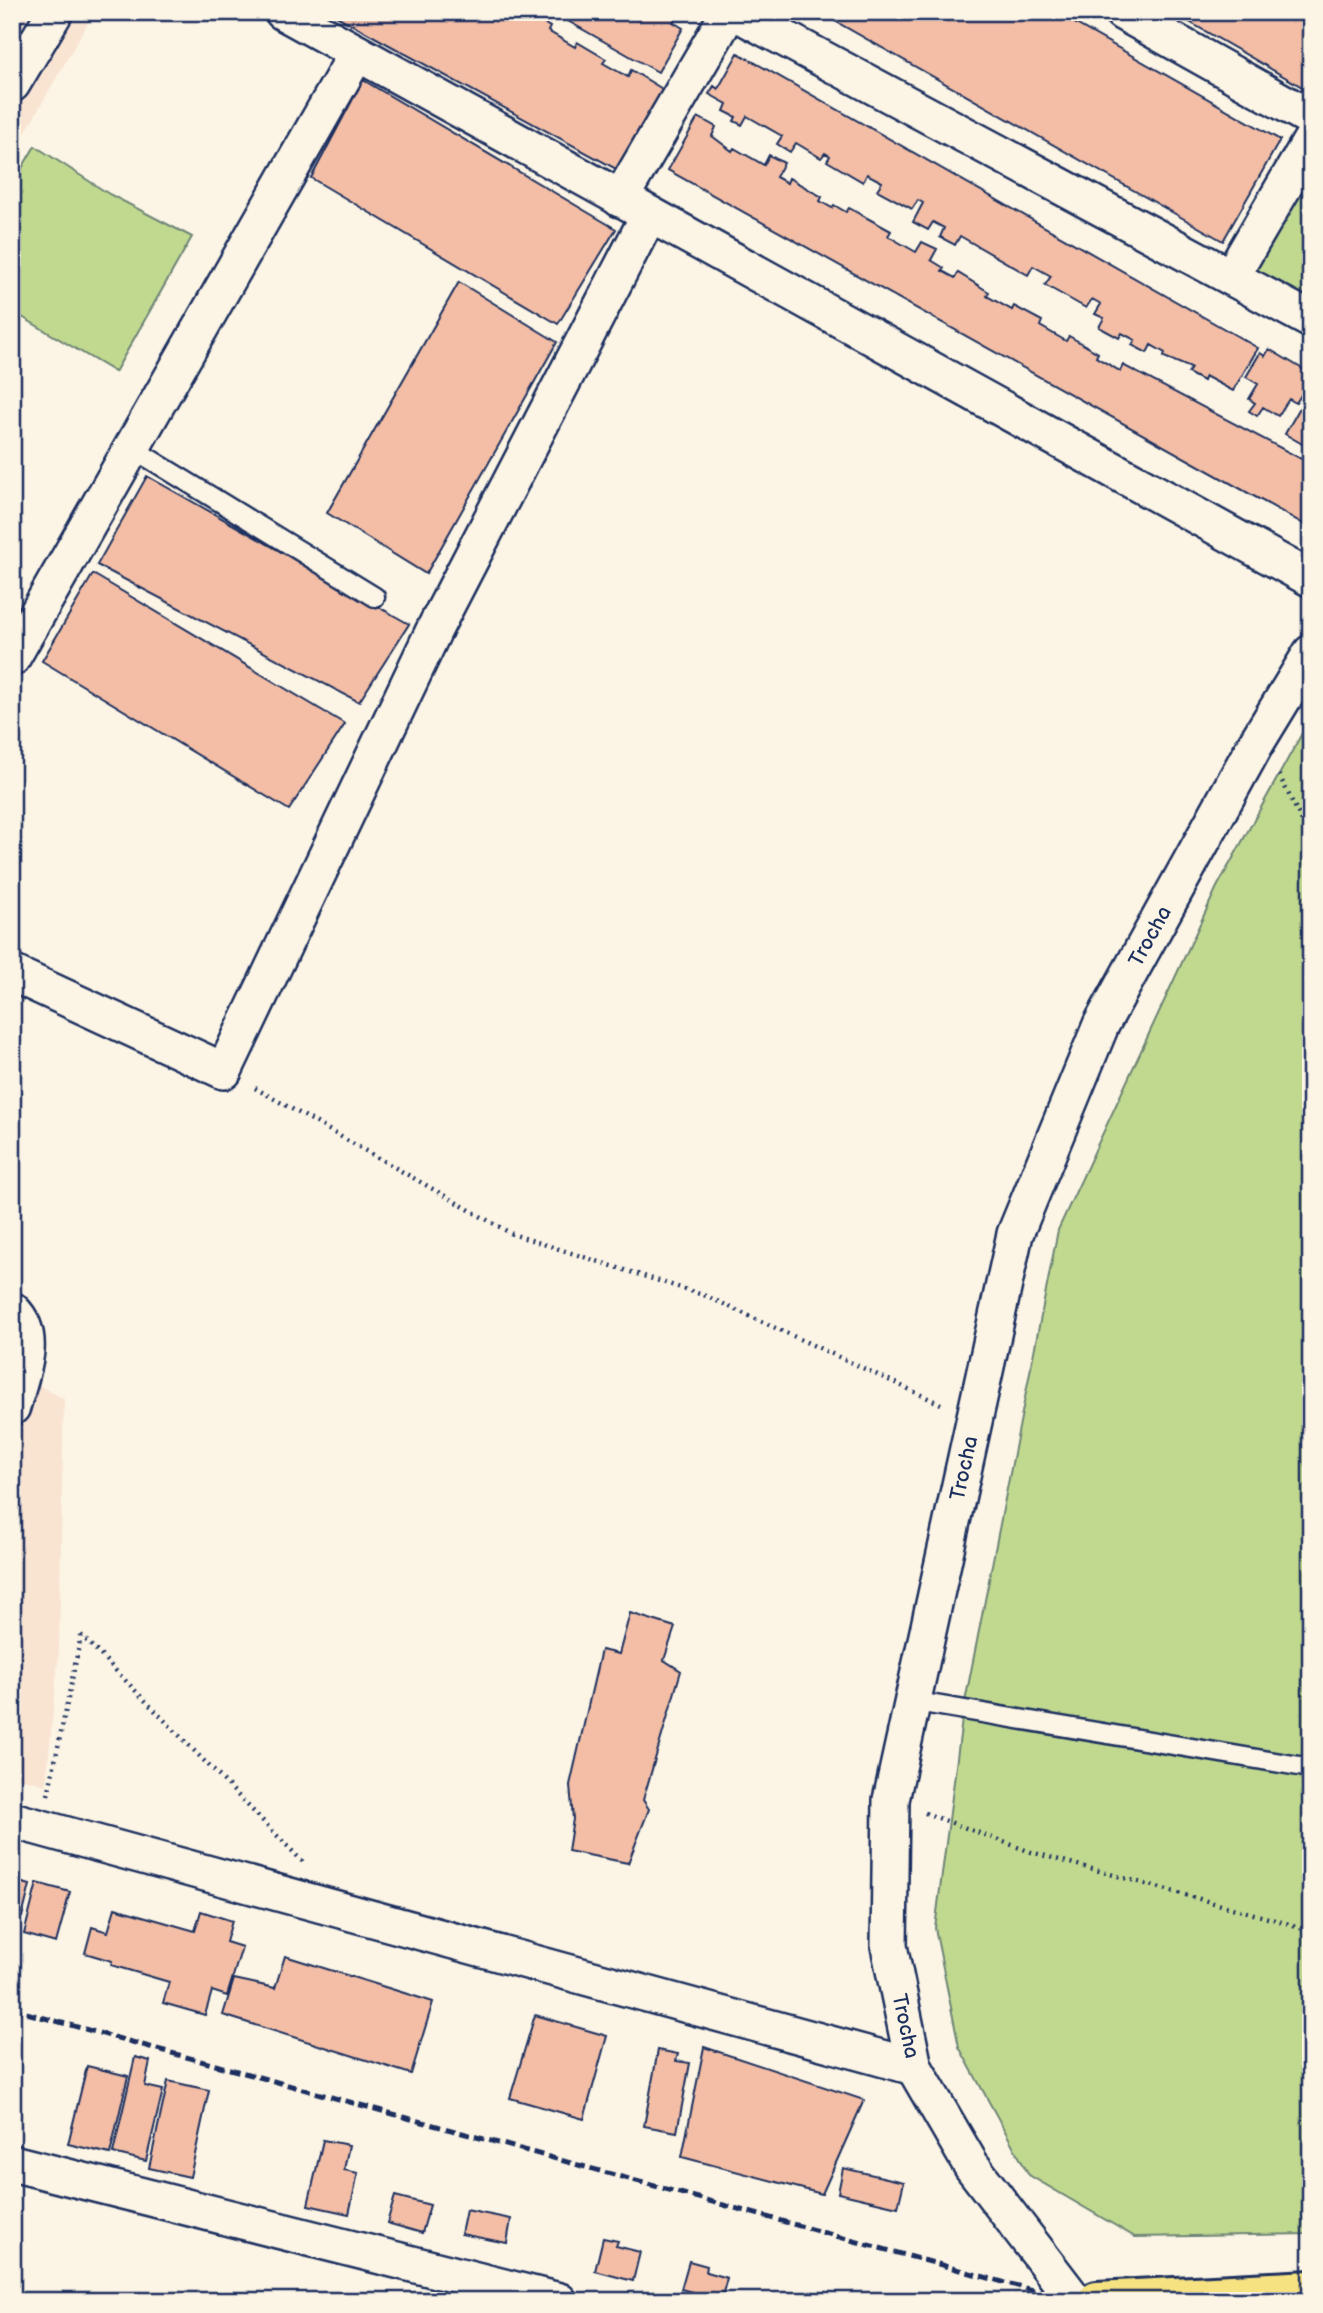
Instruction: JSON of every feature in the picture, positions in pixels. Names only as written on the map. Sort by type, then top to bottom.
[{"type":"main road","points":[[1097,2301],[1311,2290]]},
{"type":"street","points":[[12,85],[55,12]]},
{"type":"street","points":[[283,12],[1311,579]]},
{"type":"street","points":[[12,973],[224,1071],[729,12]]},
{"type":"street","points":[[735,12],[1311,320]]},
{"type":"street","points":[[1122,12],[1311,118]]},
{"type":"street","points":[[12,658],[357,53]]},
{"type":"street","points":[[1231,277],[1311,141]]},
{"type":"street","name":"Trocha","points":[[1075,2301],[971,2165],[914,2067],[889,1946],[891,1800],[1014,1234],[1101,1025],[1255,745],[1311,653]]},
{"type":"street","points":[[12,1310],[23,1321],[28,1348],[12,1407]]},
{"type":"street","points":[[25,1824],[351,1910],[914,2067]]},
{"type":"street","points":[[12,2163],[559,2301]]},
{"type":"lane","points":[[132,448],[375,597]]},
{"type":"lane","points":[[911,1701],[1311,1768]]},
{"type":"path","points":[[1255,745],[1269,754],[1304,825],[1311,830]]},
{"type":"path","points":[[224,1071],[512,1234],[706,1296],[973,1419]]},
{"type":"path","points":[[25,1824],[48,1795],[81,1635],[351,1910]]},
{"type":"path","points":[[891,1800],[1031,1852],[1311,1930]]},
{"type":"shaded area","points":[[12,12],[94,12],[12,156]]},
{"type":"shaded area","points":[[12,1370],[64,1399],[59,1651],[46,1785],[12,1776]]},
{"type":"green space","points":[[35,146],[109,194],[192,237],[115,372],[12,311],[12,185]]},
{"type":"green space","points":[[1311,158],[1311,320],[1231,277]]},
{"type":"green space","points":[[1311,717],[1311,2234],[1135,2237],[1029,2175],[959,2047],[935,1928],[963,1712],[1058,1230],[1217,887]]},
{"type":"building","points":[[329,12],[514,12],[520,16],[524,12],[550,27],[548,31],[575,47],[577,42],[606,59],[603,63],[628,77],[631,70],[664,90],[616,169]]},
{"type":"building","points":[[552,12],[672,12],[678,15],[673,22],[683,28],[658,72]]},
{"type":"building","points":[[819,12],[1055,12],[1280,140],[1223,241]]},
{"type":"building","points":[[1172,12],[1303,12],[1311,17],[1311,92]]},
{"type":"building","points":[[738,53],[1258,348],[1233,391],[1205,376],[1203,381],[1188,373],[1191,368],[1164,357],[1165,353],[1151,345],[1147,353],[1132,345],[1135,340],[1122,333],[1119,338],[1099,327],[1104,318],[1095,314],[1101,304],[1092,299],[1086,308],[1045,285],[1051,276],[1033,266],[1028,275],[960,236],[955,245],[940,237],[944,228],[933,222],[928,230],[913,222],[923,203],[918,200],[912,209],[877,190],[882,182],[867,174],[863,182],[827,161],[830,156],[825,153],[821,158],[796,143],[790,152],[777,144],[782,136],[747,116],[742,125],[734,121],[736,117],[724,111],[727,104],[709,94],[714,86],[718,89]]},
{"type":"building","points":[[363,80],[616,229],[558,324],[311,178]]},
{"type":"building","points":[[698,117],[716,127],[712,136],[732,151],[734,148],[764,165],[769,155],[784,163],[776,177],[787,183],[789,178],[822,197],[820,201],[832,208],[834,205],[846,212],[849,208],[891,231],[888,236],[916,252],[922,242],[937,249],[931,260],[944,268],[942,271],[955,278],[958,273],[989,292],[987,296],[1012,310],[1014,306],[1042,321],[1040,326],[1066,341],[1069,336],[1098,353],[1096,357],[1120,371],[1123,365],[1311,464],[1311,528],[668,170]]},
{"type":"building","points":[[459,282],[557,342],[426,574],[327,513]]},
{"type":"building","points":[[1269,349],[1311,374],[1311,379],[1296,403],[1289,399],[1278,416],[1263,407],[1257,416],[1249,411],[1255,403],[1249,399],[1258,384],[1246,377],[1260,353],[1265,356]]},
{"type":"building","points":[[1311,388],[1311,449],[1285,434]]},
{"type":"building","points":[[147,476],[409,624],[359,702],[97,565]]},
{"type":"building","points":[[93,574],[345,724],[289,810],[42,661]]},
{"type":"building","points":[[630,1613],[675,1627],[664,1660],[681,1671],[643,1800],[649,1809],[628,1863],[568,1851],[573,1819],[570,1785],[601,1650],[619,1654]]},
{"type":"building","points":[[12,1880],[30,1885],[22,1917],[12,1915]]},
{"type":"building","points":[[37,1883],[70,1892],[56,1943],[24,1934]]},
{"type":"building","points":[[115,1908],[195,1931],[201,1911],[232,1921],[226,1942],[242,1947],[227,1996],[212,1991],[205,2015],[163,2003],[169,1982],[111,1965],[112,1961],[85,1953],[92,1927],[108,1932]]},
{"type":"building","points":[[285,1956],[433,2002],[411,2074],[223,2015],[234,1979],[275,1988]]},
{"type":"building","points":[[535,2015],[607,2036],[584,2119],[510,2098]]},
{"type":"building","points":[[704,2047],[864,2100],[822,2194],[682,2157]]},
{"type":"building","points":[[658,2050],[678,2054],[676,2061],[690,2063],[677,2132],[644,2126]]},
{"type":"building","points":[[135,2057],[150,2061],[145,2086],[163,2090],[146,2161],[113,2153]]},
{"type":"building","points":[[87,2066],[128,2076],[110,2154],[68,2144]]},
{"type":"building","points":[[168,2081],[209,2090],[190,2177],[149,2168]]},
{"type":"building","points":[[323,2140],[349,2145],[344,2170],[358,2173],[349,2214],[308,2205]]},
{"type":"building","points":[[843,2168],[904,2182],[898,2207],[838,2193]]},
{"type":"building","points":[[395,2196],[430,2205],[422,2233],[387,2223]]},
{"type":"building","points":[[466,2210],[511,2219],[507,2243],[461,2234]]},
{"type":"building","points":[[603,2238],[618,2241],[616,2246],[640,2252],[633,2281],[595,2271]]},
{"type":"building","points":[[689,2261],[707,2266],[706,2272],[727,2278],[721,2300],[681,2289]]},
{"type":"railway","points":[[12,2009],[1072,2301]]}]
